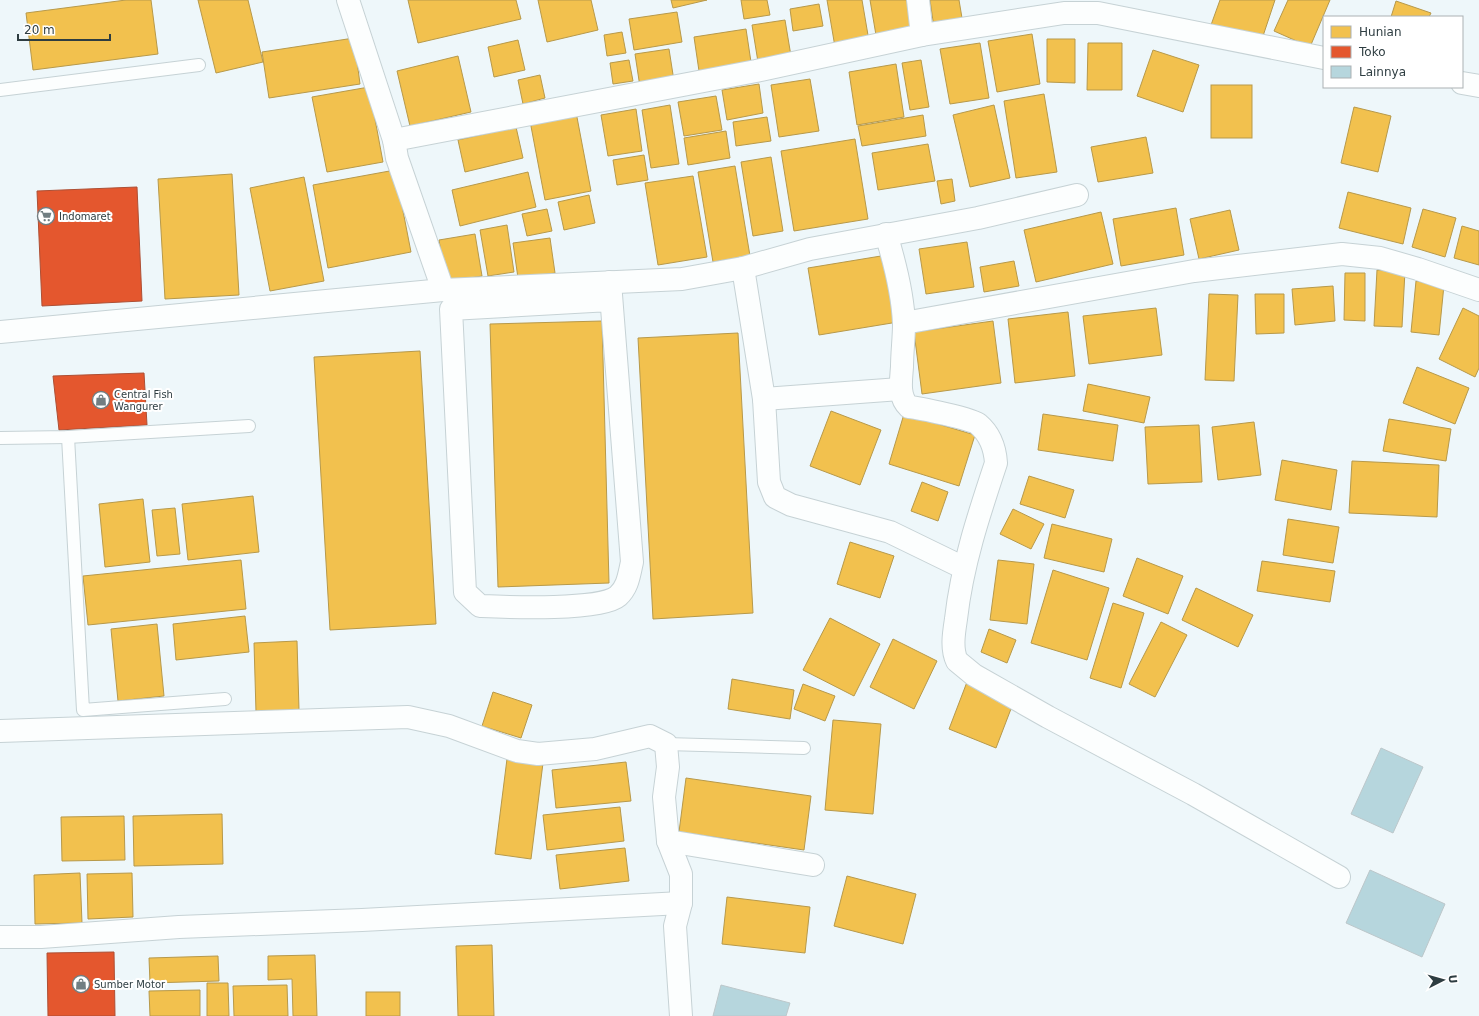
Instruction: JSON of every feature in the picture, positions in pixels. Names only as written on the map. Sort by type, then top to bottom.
[{"type":"street","points":[[348,0],[394,140],[397,158],[443,290]]},
{"type":"street","points":[[918,0],[922,35]]},
{"type":"street","points":[[394,140],[756,71],[922,35],[1064,12],[1098,13],[1323,58]]},
{"type":"street","points":[[1463,83],[1479,86]]},
{"type":"street","points":[[610,291],[632,562],[626,585],[617,597],[592,605],[480,606],[465,592],[451,309],[610,291],[743,268],[810,249],[978,218],[1077,195]]},
{"type":"street","points":[[886,234],[893,256],[904,323],[900,389],[905,403],[909,407],[978,423],[994,446],[996,463],[979,512],[964,568],[953,639],[955,657],[959,665],[1080,736],[1193,794],[1339,877]]},
{"type":"street","points":[[904,323],[1194,271],[1342,254],[1380,258],[1418,269],[1479,290]]},
{"type":"street","points":[[743,268],[764,400],[769,482],[775,497],[791,505],[890,532],[964,568]]},
{"type":"street","points":[[0,332],[443,290],[610,291]]},
{"type":"street","points":[[764,400],[900,389]]},
{"type":"street","points":[[0,731],[408,717],[449,726],[517,751],[538,754],[595,749],[650,736],[666,744],[668,767],[664,797],[668,841],[681,874],[681,903],[675,926],[681,1016]]},
{"type":"street","points":[[668,841],[813,865]]},
{"type":"street","points":[[0,937],[42,938],[179,927],[362,920],[681,903]]},
{"type":"lane","points":[[0,90],[199,65]]},
{"type":"lane","points":[[0,438],[68,437],[249,426]]},
{"type":"lane","points":[[68,437],[83,710],[225,699]]},
{"type":"lane","points":[[666,744],[804,748]]},
{"type":"building: Hunian","points":[[126,0],[151,0],[158,54],[33,70],[26,13]]},
{"type":"building: Hunian","points":[[198,0],[248,0],[263,62],[216,73]]},
{"type":"building: Hunian","points":[[408,0],[516,0],[521,19],[418,43]]},
{"type":"building: Hunian","points":[[538,0],[591,0],[598,30],[547,42]]},
{"type":"building: Hunian","points":[[671,0],[707,0],[673,8]]},
{"type":"building: Hunian","points":[[741,0],[767,0],[770,15],[744,19]]},
{"type":"building: Hunian","points":[[827,0],[862,0],[869,41],[835,47]]},
{"type":"building: Hunian","points":[[870,0],[909,0],[915,35],[877,41]]},
{"type":"building: Hunian","points":[[930,0],[959,0],[963,24],[934,28]]},
{"type":"building: Hunian","points":[[1220,0],[1275,0],[1261,42],[1211,25]]},
{"type":"building: Hunian","points":[[1288,0],[1330,0],[1310,47],[1274,31]]},
{"type":"building: Hunian","points":[[1396,1],[1431,13],[1430,16],[1391,16]]},
{"type":"building: Hunian","points":[[819,4],[823,26],[793,31],[790,9]]},
{"type":"building: Hunian","points":[[677,12],[682,42],[634,50],[629,19]]},
{"type":"building: Hunian","points":[[785,20],[791,56],[758,62],[752,25]]},
{"type":"building: Hunian","points":[[746,29],[751,62],[699,71],[694,37]]},
{"type":"building: Hunian","points":[[622,32],[626,53],[607,56],[604,35]]},
{"type":"building: Hunian","points":[[1032,34],[1040,84],[997,92],[988,41]]},
{"type":"building: Hunian","points":[[354,38],[360,84],[269,98],[262,52]]},
{"type":"building: Hunian","points":[[1047,39],[1075,39],[1075,83],[1047,82]]},
{"type":"building: Hunian","points":[[518,40],[525,70],[494,77],[488,47]]},
{"type":"building: Hunian","points":[[980,43],[989,98],[950,104],[940,49]]},
{"type":"building: Hunian","points":[[1088,43],[1122,43],[1122,90],[1087,90]]},
{"type":"building: Hunian","points":[[669,49],[674,81],[640,87],[635,54]]},
{"type":"building: Hunian","points":[[1153,50],[1199,65],[1183,112],[1137,96]]},
{"type":"building: Hunian","points":[[458,56],[471,112],[410,126],[397,71]]},
{"type":"building: Hunian","points":[[629,60],[633,81],[613,84],[610,63]]},
{"type":"building: Hunian","points":[[921,60],[929,107],[910,110],[902,63]]},
{"type":"building: Hunian","points":[[896,64],[904,117],[857,125],[849,72]]},
{"type":"building: Hunian","points":[[540,75],[545,98],[523,104],[518,80]]},
{"type":"building: Hunian","points":[[810,79],[819,131],[779,137],[771,85]]},
{"type":"building: Hunian","points":[[759,84],[763,113],[727,120],[722,90]]},
{"type":"building: Hunian","points":[[1211,85],[1252,85],[1252,138],[1211,138]]},
{"type":"building: Hunian","points":[[369,87],[383,162],[327,172],[312,97]]},
{"type":"building: Hunian","points":[[1044,94],[1057,172],[1016,178],[1004,101]]},
{"type":"building: Hunian","points":[[716,96],[722,130],[684,136],[678,102]]},
{"type":"building: Hunian","points":[[670,105],[679,164],[651,168],[642,110]]},
{"type":"building: Hunian","points":[[994,105],[1010,178],[970,187],[953,115]]},
{"type":"building: Hunian","points":[[1354,107],[1391,116],[1378,172],[1341,163]]},
{"type":"building: Hunian","points":[[636,109],[642,151],[608,156],[601,115]]},
{"type":"building: Hunian","points":[[576,112],[591,191],[545,200],[530,121]]},
{"type":"building: Hunian","points":[[923,115],[926,136],[862,146],[858,126]]},
{"type":"building: Hunian","points":[[767,117],[771,141],[736,146],[733,122]]},
{"type":"building: Hunian","points":[[516,127],[523,158],[465,172],[458,140]]},
{"type":"building: Hunian","points":[[726,131],[730,158],[688,165],[684,138]]},
{"type":"building: Hunian","points":[[1146,137],[1153,173],[1098,182],[1091,147]]},
{"type":"building: Hunian","points":[[855,139],[868,219],[794,231],[781,151]]},
{"type":"building: Hunian","points":[[928,144],[935,181],[878,190],[872,153]]},
{"type":"building: Hunian","points":[[644,155],[648,180],[617,185],[613,160]]},
{"type":"building: Hunian","points":[[771,157],[783,231],[753,236],[741,162]]},
{"type":"building: Hunian","points":[[735,166],[750,256],[713,262],[698,172]]},
{"type":"building: Hunian","points":[[395,170],[411,252],[328,268],[313,185]]},
{"type":"building: Hunian","points":[[528,172],[536,207],[460,226],[452,190]]},
{"type":"building: Hunian","points":[[232,174],[239,295],[165,299],[158,179]]},
{"type":"building: Hunian","points":[[693,176],[707,257],[658,265],[645,183]]},
{"type":"building: Hunian","points":[[304,177],[324,281],[270,291],[250,188]]},
{"type":"building: Hunian","points":[[952,179],[955,201],[941,204],[937,181]]},
{"type":"building: Hunian","points":[[1348,192],[1411,208],[1403,244],[1339,228]]},
{"type":"building: Hunian","points":[[589,195],[595,223],[564,230],[558,202]]},
{"type":"building: Hunian","points":[[1176,208],[1184,255],[1121,266],[1113,219]]},
{"type":"building: Hunian","points":[[547,209],[552,231],[527,236],[522,214]]},
{"type":"building: Hunian","points":[[1423,209],[1456,218],[1445,257],[1412,247]]},
{"type":"building: Hunian","points":[[1230,210],[1239,250],[1199,259],[1190,219]]},
{"type":"building: Hunian","points":[[1101,212],[1113,264],[1036,282],[1024,230]]},
{"type":"building: Hunian","points":[[507,225],[514,272],[488,276],[480,230]]},
{"type":"building: Hunian","points":[[1462,226],[1479,231],[1479,265],[1454,258]]},
{"type":"building: Hunian","points":[[475,234],[482,276],[446,282],[439,240]]},
{"type":"building: Hunian","points":[[550,238],[555,273],[518,278],[513,243]]},
{"type":"building: Hunian","points":[[967,242],[974,287],[926,294],[919,249]]},
{"type":"building: Hunian","points":[[887,255],[898,322],[819,335],[808,268]]},
{"type":"building: Hunian","points":[[1014,261],[1019,286],[984,292],[980,267]]},
{"type":"building: Hunian","points":[[1377,270],[1405,271],[1402,327],[1374,326]]},
{"type":"building: Hunian","points":[[1345,273],[1365,273],[1365,321],[1344,320]]},
{"type":"building: Hunian","points":[[1416,281],[1444,285],[1439,335],[1411,332]]},
{"type":"building: Hunian","points":[[1333,286],[1335,321],[1295,325],[1292,289]]},
{"type":"building: Hunian","points":[[1209,294],[1238,295],[1234,381],[1205,380]]},
{"type":"building: Hunian","points":[[1255,294],[1284,294],[1284,333],[1256,334]]},
{"type":"building: Hunian","points":[[1156,308],[1162,355],[1089,364],[1083,316]]},
{"type":"building: Hunian","points":[[1463,308],[1479,316],[1479,368],[1475,377],[1439,359]]},
{"type":"building: Hunian","points":[[1068,312],[1075,376],[1015,383],[1008,319]]},
{"type":"building: Hunian","points":[[602,321],[609,583],[498,587],[490,324]]},
{"type":"building: Hunian","points":[[993,321],[1001,383],[922,394],[914,332]]},
{"type":"building: Hunian","points":[[738,333],[753,613],[653,619],[638,338]]},
{"type":"building: Hunian","points":[[420,351],[436,624],[330,630],[314,357]]},
{"type":"building: Hunian","points":[[1417,367],[1469,388],[1455,424],[1403,403]]},
{"type":"building: Hunian","points":[[1088,384],[1150,397],[1144,423],[1083,411]]},
{"type":"building: Hunian","points":[[831,411],[881,430],[860,485],[810,466]]},
{"type":"building: Hunian","points":[[904,414],[975,435],[959,486],[889,464]]},
{"type":"building: Hunian","points":[[1043,414],[1118,425],[1113,461],[1038,450]]},
{"type":"building: Hunian","points":[[1389,419],[1451,429],[1446,461],[1383,451]]},
{"type":"building: Hunian","points":[[1254,422],[1261,475],[1218,480],[1212,427]]},
{"type":"building: Hunian","points":[[1199,425],[1202,482],[1148,484],[1145,427]]},
{"type":"building: Hunian","points":[[1282,460],[1337,470],[1331,510],[1275,500]]},
{"type":"building: Hunian","points":[[1352,461],[1439,465],[1437,517],[1349,513]]},
{"type":"building: Hunian","points":[[1029,476],[1074,490],[1065,518],[1020,504]]},
{"type":"building: Hunian","points":[[922,482],[948,492],[938,521],[911,511]]},
{"type":"building: Hunian","points":[[253,496],[259,552],[188,560],[182,504]]},
{"type":"building: Hunian","points":[[143,499],[150,562],[105,567],[99,504]]},
{"type":"building: Hunian","points":[[175,508],[180,554],[157,556],[152,510]]},
{"type":"building: Hunian","points":[[1013,509],[1044,524],[1031,549],[1000,534]]},
{"type":"building: Hunian","points":[[1288,519],[1339,527],[1333,563],[1283,555]]},
{"type":"building: Hunian","points":[[1052,524],[1112,539],[1104,572],[1044,558]]},
{"type":"building: Hunian","points":[[850,542],[894,556],[880,598],[837,584]]},
{"type":"building: Hunian","points":[[1137,558],[1183,576],[1168,614],[1123,596]]},
{"type":"building: Hunian","points":[[241,560],[246,609],[88,625],[83,576]]},
{"type":"building: Hunian","points":[[998,560],[1034,564],[1027,624],[990,620]]},
{"type":"building: Hunian","points":[[1262,561],[1335,571],[1330,602],[1257,591]]},
{"type":"building: Hunian","points":[[1053,570],[1109,588],[1087,660],[1031,643]]},
{"type":"building: Hunian","points":[[1196,588],[1253,615],[1238,647],[1182,620]]},
{"type":"building: Hunian","points":[[1113,603],[1144,613],[1121,688],[1090,678]]},
{"type":"building: Hunian","points":[[245,616],[249,652],[176,660],[173,624]]},
{"type":"building: Hunian","points":[[830,618],[880,644],[854,696],[803,670]]},
{"type":"building: Hunian","points":[[1161,622],[1187,635],[1155,697],[1129,684]]},
{"type":"building: Hunian","points":[[157,624],[164,696],[118,701],[111,629]]},
{"type":"building: Hunian","points":[[989,629],[1016,640],[1007,663],[981,652]]},
{"type":"building: Hunian","points":[[893,639],[937,661],[914,709],[870,687]]},
{"type":"building: Hunian","points":[[297,641],[299,710],[256,712],[254,643]]},
{"type":"building: Hunian","points":[[732,679],[794,690],[790,719],[728,709]]},
{"type":"building: Hunian","points":[[967,682],[1014,701],[996,748],[949,729]]},
{"type":"building: Hunian","points":[[803,684],[835,696],[825,721],[794,709]]},
{"type":"building: Hunian","points":[[493,692],[532,705],[521,738],[482,726]]},
{"type":"building: Hunian","points":[[833,720],[881,724],[873,814],[825,810]]},
{"type":"building: Hunian","points":[[507,759],[543,763],[531,859],[495,854]]},
{"type":"building: Hunian","points":[[626,762],[631,801],[556,808],[552,770]]},
{"type":"building: Hunian","points":[[686,778],[811,796],[804,850],[679,832]]},
{"type":"building: Hunian","points":[[620,807],[624,841],[547,850],[543,815]]},
{"type":"building: Hunian","points":[[222,814],[223,864],[134,866],[133,816]]},
{"type":"building: Hunian","points":[[124,816],[125,860],[62,861],[61,817]]},
{"type":"building: Hunian","points":[[625,848],[629,881],[560,889],[556,855]]},
{"type":"building: Hunian","points":[[80,873],[82,923],[35,924],[34,875]]},
{"type":"building: Hunian","points":[[132,873],[133,917],[88,919],[87,874]]},
{"type":"building: Hunian","points":[[847,876],[916,894],[903,944],[834,926]]},
{"type":"building: Hunian","points":[[727,897],[810,907],[805,953],[722,944]]},
{"type":"building: Hunian","points":[[492,945],[494,1016],[458,1016],[456,946]]},
{"type":"building: Hunian","points":[[315,955],[317,1016],[293,1016],[292,979],[268,980],[268,956]]},
{"type":"building: Hunian","points":[[218,956],[219,981],[150,983],[149,958]]},
{"type":"building: Hunian","points":[[207,983],[228,983],[229,1016],[207,1016]]},
{"type":"building: Hunian","points":[[287,985],[288,1016],[234,1016],[233,986]]},
{"type":"building: Hunian","points":[[200,990],[200,1016],[150,1016],[149,991]]},
{"type":"building: Hunian","points":[[366,992],[400,992],[400,1016],[366,1016]]},
{"type":"building: Toko","points":[[137,187],[142,301],[42,306],[37,191]]},
{"type":"building: Toko","name":"Central Fish Wangurer","points":[[144,373],[147,425],[59,430],[53,376]]},
{"type":"building: Toko","name":"Sumber Motor","points":[[114,952],[115,1016],[48,1016],[47,953]]},
{"type":"building: Lainnya","points":[[1381,748],[1423,767],[1393,833],[1351,814]]},
{"type":"building: Lainnya","points":[[1370,870],[1445,904],[1422,957],[1346,923]]},
{"type":"building: Lainnya","points":[[721,985],[790,1003],[786,1016],[713,1016]]},
{"type":"place","name":"Indomaret","points":[[46,216]]},
{"type":"place","name":"Central Fish Wangurer","points":[[101,400]]},
{"type":"place","name":"Sumber Motor","points":[[81,984]]}]
